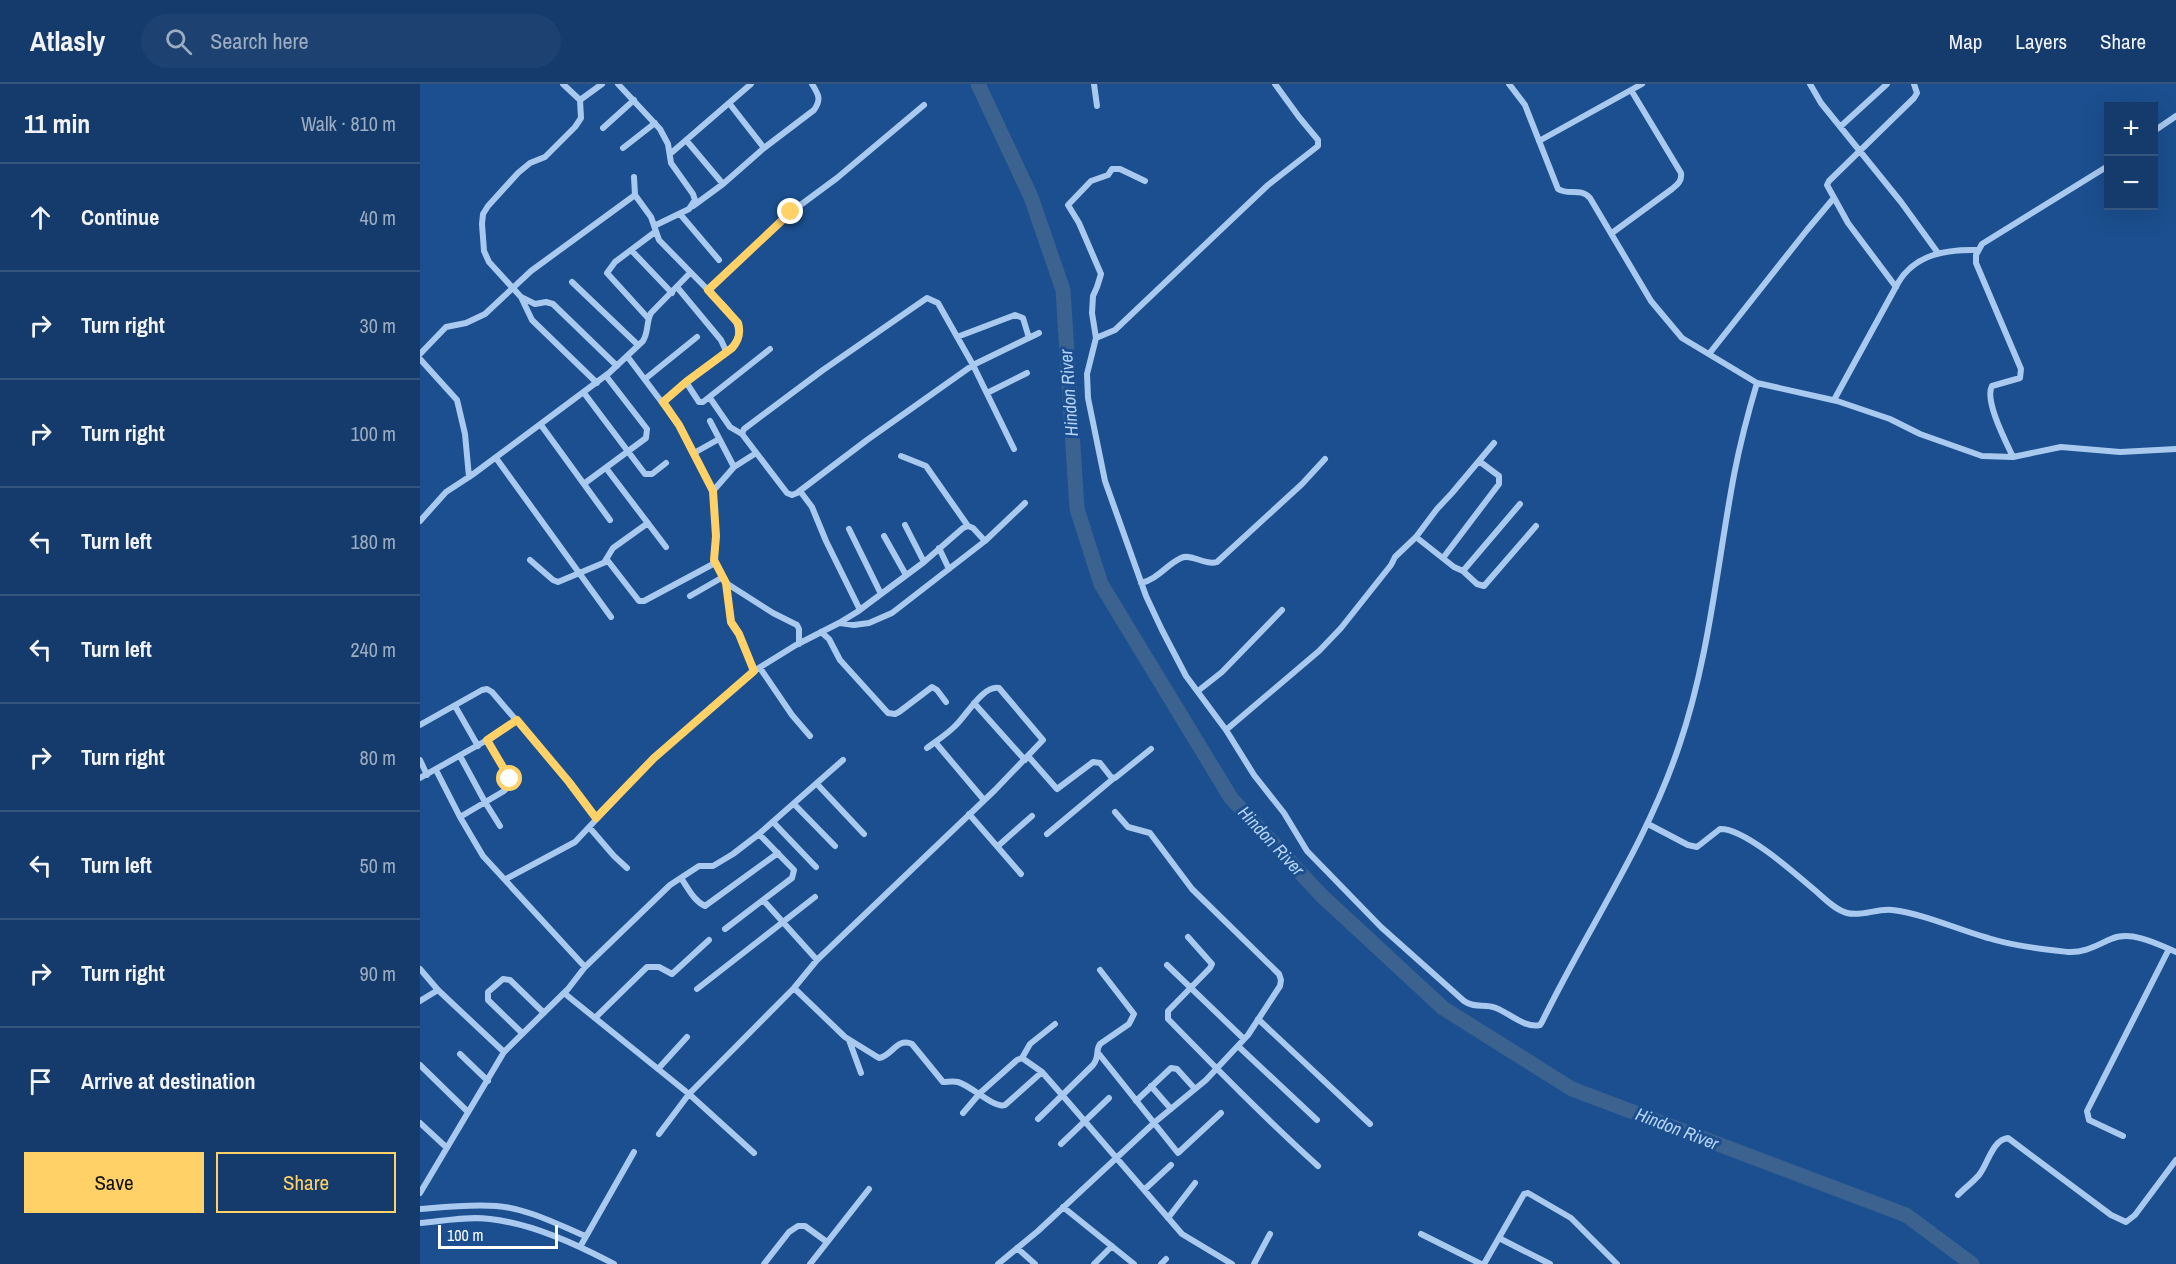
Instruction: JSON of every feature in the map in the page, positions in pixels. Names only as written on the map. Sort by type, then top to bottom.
[{"type":"street","points":[[563,84],[580,100],[581,118],[545,157],[518,172],[483,214],[486,257],[521,297],[535,304],[546,302],[553,304],[617,366]]},
{"type":"street","points":[[580,100],[602,84]]},
{"type":"street","points":[[618,84],[655,123],[664,136],[671,163],[693,195],[695,200],[693,206]]},
{"type":"street","points":[[670,154],[751,84]]},
{"type":"street","points":[[648,318],[607,273],[615,262],[656,229],[723,184],[764,148],[814,110],[819,104],[819,97],[812,84]]},
{"type":"street","points":[[1094,84],[1097,106]]},
{"type":"street","points":[[1096,338],[1115,330],[1268,185],[1318,146],[1318,140],[1275,84]]},
{"type":"street","points":[[1509,84],[1525,105],[1558,189],[1563,192],[1586,193],[1651,301],[1682,338],[1757,383],[1834,400],[1890,419],[1920,434],[1982,456],[2013,457],[2061,447],[2120,452],[2176,449]]},
{"type":"street","points":[[1539,141],[1642,84]]},
{"type":"street","points":[[1810,84],[1821,103],[1861,151],[1938,253]]},
{"type":"street","points":[[1841,126],[1887,84]]},
{"type":"street","points":[[1896,287],[1864,247],[1833,199],[1827,185],[1914,98],[1917,93],[1914,84]]},
{"type":"street","points":[[1612,233],[1680,183],[1682,178],[1634,88]]},
{"type":"street","points":[[603,128],[634,100]]},
{"type":"street","points":[[729,103],[764,148]]},
{"type":"street","points":[[708,290],[800,205],[837,178],[924,105]]},
{"type":"street","points":[[2158,128],[2176,116]]},
{"type":"street","points":[[623,148],[655,123]]},
{"type":"street","points":[[686,140],[723,184]]},
{"type":"street","points":[[1144,181],[1120,169],[1112,169],[1108,175],[1091,181],[1068,205],[1079,223],[1101,274],[1092,305],[1096,338],[1088,367],[1088,398],[1105,481],[1141,583],[1178,663],[1226,730],[1254,776],[1284,813],[1307,851],[1365,911],[1469,1004],[1492,1006],[1531,1026],[1540,1025],[1542,1022],[1648,824],[1680,746],[1695,692],[1723,547],[1734,474],[1757,383]]},
{"type":"street","points":[[2013,457],[1989,394],[1992,386],[2020,378],[2021,369],[1976,263],[1978,250],[1989,239],[2104,169]]},
{"type":"street","points":[[634,177],[635,195],[664,246],[736,320],[740,328],[738,341],[663,402]]},
{"type":"street","points":[[420,354],[441,331],[479,318],[531,271],[635,195]]},
{"type":"street","points":[[1709,354],[1833,199]]},
{"type":"street","points":[[680,214],[719,260]]},
{"type":"street","points":[[1834,400],[1907,270],[1938,253],[1957,249],[1978,250]]},
{"type":"street","points":[[631,250],[721,339],[726,351]]},
{"type":"street","points":[[420,521],[446,492],[496,458],[617,366],[647,334],[648,318],[651,313],[690,273]]},
{"type":"street","points":[[572,282],[638,345]]},
{"type":"street","points":[[521,297],[532,320],[597,383]]},
{"type":"street","points":[[742,434],[744,429],[823,370],[922,300],[933,299],[938,303],[973,365],[1014,449]]},
{"type":"street","points":[[957,337],[1015,315],[1023,318],[1029,338]]},
{"type":"street","points":[[710,398],[729,427],[742,434],[787,493],[792,495],[973,365],[1039,333]]},
{"type":"street","points":[[645,379],[697,337]]},
{"type":"street","points":[[686,382],[699,402],[703,402],[770,349]]},
{"type":"street","points":[[627,356],[679,425],[713,491],[715,563],[724,580],[731,622],[757,669],[810,736]]},
{"type":"street","points":[[420,359],[457,400],[465,434],[469,477]]},
{"type":"street","points":[[987,393],[1027,373]]},
{"type":"street","points":[[585,483],[646,438],[648,433],[606,376]]},
{"type":"street","points":[[584,393],[645,474],[649,475],[666,463]]},
{"type":"street","points":[[710,422],[734,467]]},
{"type":"street","points":[[542,424],[610,520]]},
{"type":"street","points":[[694,453],[719,439]]},
{"type":"street","points":[[1226,730],[1319,651],[1361,604],[1395,557],[1416,537],[1494,442]]},
{"type":"street","points":[[713,491],[734,467],[756,453]]},
{"type":"street","points":[[901,456],[926,466],[968,526],[973,528],[985,541]]},
{"type":"street","points":[[496,458],[611,617]]},
{"type":"street","points":[[1141,583],[1152,580],[1182,558],[1193,558],[1212,564],[1217,562],[1302,484],[1325,459]]},
{"type":"street","points":[[1443,558],[1499,484],[1499,476],[1479,461]]},
{"type":"street","points":[[606,468],[666,547]]},
{"type":"street","points":[[800,491],[812,507],[860,610]]},
{"type":"street","points":[[839,623],[854,625],[869,623],[892,613],[985,541],[1025,503]]},
{"type":"street","points":[[1463,571],[1520,504]]},
{"type":"street","points":[[530,560],[558,582],[604,561],[613,548],[648,523]]},
{"type":"street","points":[[904,525],[924,562]]},
{"type":"street","points":[[506,879],[575,842],[654,758],[757,669],[860,610],[968,526]]},
{"type":"street","points":[[1416,537],[1477,584],[1484,586],[1536,526]]},
{"type":"street","points":[[849,529],[881,594]]},
{"type":"street","points":[[884,536],[906,575]]},
{"type":"street","points":[[939,548],[949,569]]},
{"type":"street","points":[[604,561],[611,564],[639,601],[644,601],[715,563]]},
{"type":"street","points":[[690,596],[724,580]]},
{"type":"street","points":[[724,580],[773,613],[797,624],[798,644]]},
{"type":"street","points":[[1198,691],[1228,666],[1282,610]]},
{"type":"street","points":[[821,632],[829,639],[840,660],[888,713],[896,714],[932,687],[946,702]]},
{"type":"street","points":[[659,1134],[689,1094],[794,988],[817,960],[984,800],[1043,740],[999,688],[991,688],[974,703],[960,722],[927,748]]},
{"type":"street","points":[[420,725],[482,690],[488,689],[564,776],[596,818]]},
{"type":"street","points":[[974,703],[1057,789],[1093,762],[1101,763],[1114,778]]},
{"type":"street","points":[[455,706],[478,746]]},
{"type":"street","points":[[420,760],[423,776],[478,746],[517,720]]},
{"type":"street","points":[[460,817],[504,791],[510,784],[510,779],[487,740]]},
{"type":"street","points":[[935,742],[984,800]]},
{"type":"street","points":[[1047,834],[1151,749]]},
{"type":"street","points":[[460,756],[500,826]]},
{"type":"street","points":[[420,1193],[422,1184],[504,1052],[564,993],[585,967],[670,885],[702,865],[713,866],[724,860],[759,834],[843,760]]},
{"type":"street","points":[[436,770],[483,856],[585,967]]},
{"type":"street","points":[[816,784],[864,834]]},
{"type":"street","points":[[794,804],[836,846]]},
{"type":"street","points":[[998,1264],[1216,1069],[1244,1040],[1280,986],[1279,974],[1192,889],[1150,833],[1128,827],[1115,812]]},
{"type":"street","points":[[969,814],[1022,874]]},
{"type":"street","points":[[998,846],[1032,816]]},
{"type":"street","points":[[773,822],[816,867]]},
{"type":"street","points":[[1648,824],[1688,845],[1697,847],[1720,829],[1735,831],[1785,865],[1833,905],[1847,913],[1890,909],[1989,939],[2070,952],[2085,950],[2122,936],[2142,939],[2176,952]]},
{"type":"street","points":[[590,827],[627,868]]},
{"type":"street","points":[[725,930],[792,878],[794,874],[794,870],[759,834]]},
{"type":"street","points":[[681,878],[700,904],[705,906],[778,854]]},
{"type":"street","points":[[697,989],[815,897]]},
{"type":"street","points":[[763,900],[817,960]]},
{"type":"street","points":[[1188,937],[1212,964],[1168,1011],[1168,1018],[1259,1112],[1318,1166]]},
{"type":"street","points":[[595,1018],[647,967],[659,967],[672,974],[709,940]]},
{"type":"street","points":[[2123,1136],[2089,1120],[2087,1111],[2169,949]]},
{"type":"street","points":[[1167,965],[1244,1040]]},
{"type":"street","points":[[420,970],[504,1052]]},
{"type":"street","points":[[1100,970],[1134,1014],[1129,1024],[1100,1044],[1097,1049],[1099,1054],[1178,1153],[1221,1113]]},
{"type":"street","points":[[522,1033],[488,1000],[488,992],[503,979],[510,980],[544,1013]]},
{"type":"street","points":[[794,988],[849,1040],[879,1058],[885,1057],[900,1043],[906,1041],[912,1044],[943,1082],[955,1082],[980,1093],[996,1106],[1001,1107],[1042,1072]]},
{"type":"street","points":[[420,1001],[438,990]]},
{"type":"street","points":[[564,993],[689,1094],[754,1153]]},
{"type":"street","points":[[1258,1019],[1370,1124]]},
{"type":"street","points":[[963,1113],[980,1093],[1022,1058],[1027,1047],[1055,1024]]},
{"type":"street","points":[[658,1069],[687,1037]]},
{"type":"street","points":[[849,1040],[861,1073]]},
{"type":"street","points":[[1238,1046],[1317,1120]]},
{"type":"street","points":[[460,1054],[488,1081]]},
{"type":"street","points":[[1038,1119],[1093,1065],[1099,1054]]},
{"type":"street","points":[[1022,1058],[1042,1072],[1182,1234],[1232,1264]]},
{"type":"street","points":[[420,1065],[468,1112]]},
{"type":"street","points":[[1136,1101],[1171,1068],[1177,1069],[1195,1089]]},
{"type":"street","points":[[1151,1086],[1171,1109]]},
{"type":"street","points":[[1061,1144],[1109,1098]]},
{"type":"street","points":[[420,1123],[446,1147]]},
{"type":"street","points":[[1958,1195],[1980,1173],[1990,1153],[2003,1139],[2008,1138],[2111,1215],[2126,1222],[2135,1215],[2176,1160]]},
{"type":"street","points":[[580,1247],[634,1152]]},
{"type":"street","points":[[1144,1190],[1172,1164]]},
{"type":"street","points":[[1168,1218],[1195,1183]]},
{"type":"street","points":[[810,1264],[869,1189]]},
{"type":"street","points":[[1421,1234],[1483,1264],[1524,1194],[1528,1193],[1571,1218],[1617,1264]]},
{"type":"street","points":[[420,1209],[497,1206],[546,1220],[585,1236]]},
{"type":"street","points":[[1063,1207],[1134,1264]]},
{"type":"street","points":[[420,1223],[491,1219],[530,1229],[580,1247],[614,1264]]},
{"type":"street","points":[[764,1264],[789,1232],[798,1226],[805,1226],[827,1242]]},
{"type":"street","points":[[1254,1264],[1270,1234]]},
{"type":"street","points":[[1499,1238],[1550,1264]]},
{"type":"street","points":[[1094,1264],[1112,1246]]},
{"type":"street","points":[[1017,1248],[1035,1264]]},
{"type":"waterway","name":"Hindon River","points":[[978,84],[1031,197],[1063,290],[1077,509],[1101,584],[1231,798],[1321,895],[1443,1008],[1572,1089],[1906,1215],[1972,1264]]},
{"type":"route","points":[[510,779],[487,740],[517,720],[538,748],[583,799],[596,818],[654,758],[754,671],[739,634],[731,622],[726,583],[714,560],[716,536],[713,491],[679,425],[663,402],[738,341],[740,335],[738,323],[708,290],[791,212]]}]
